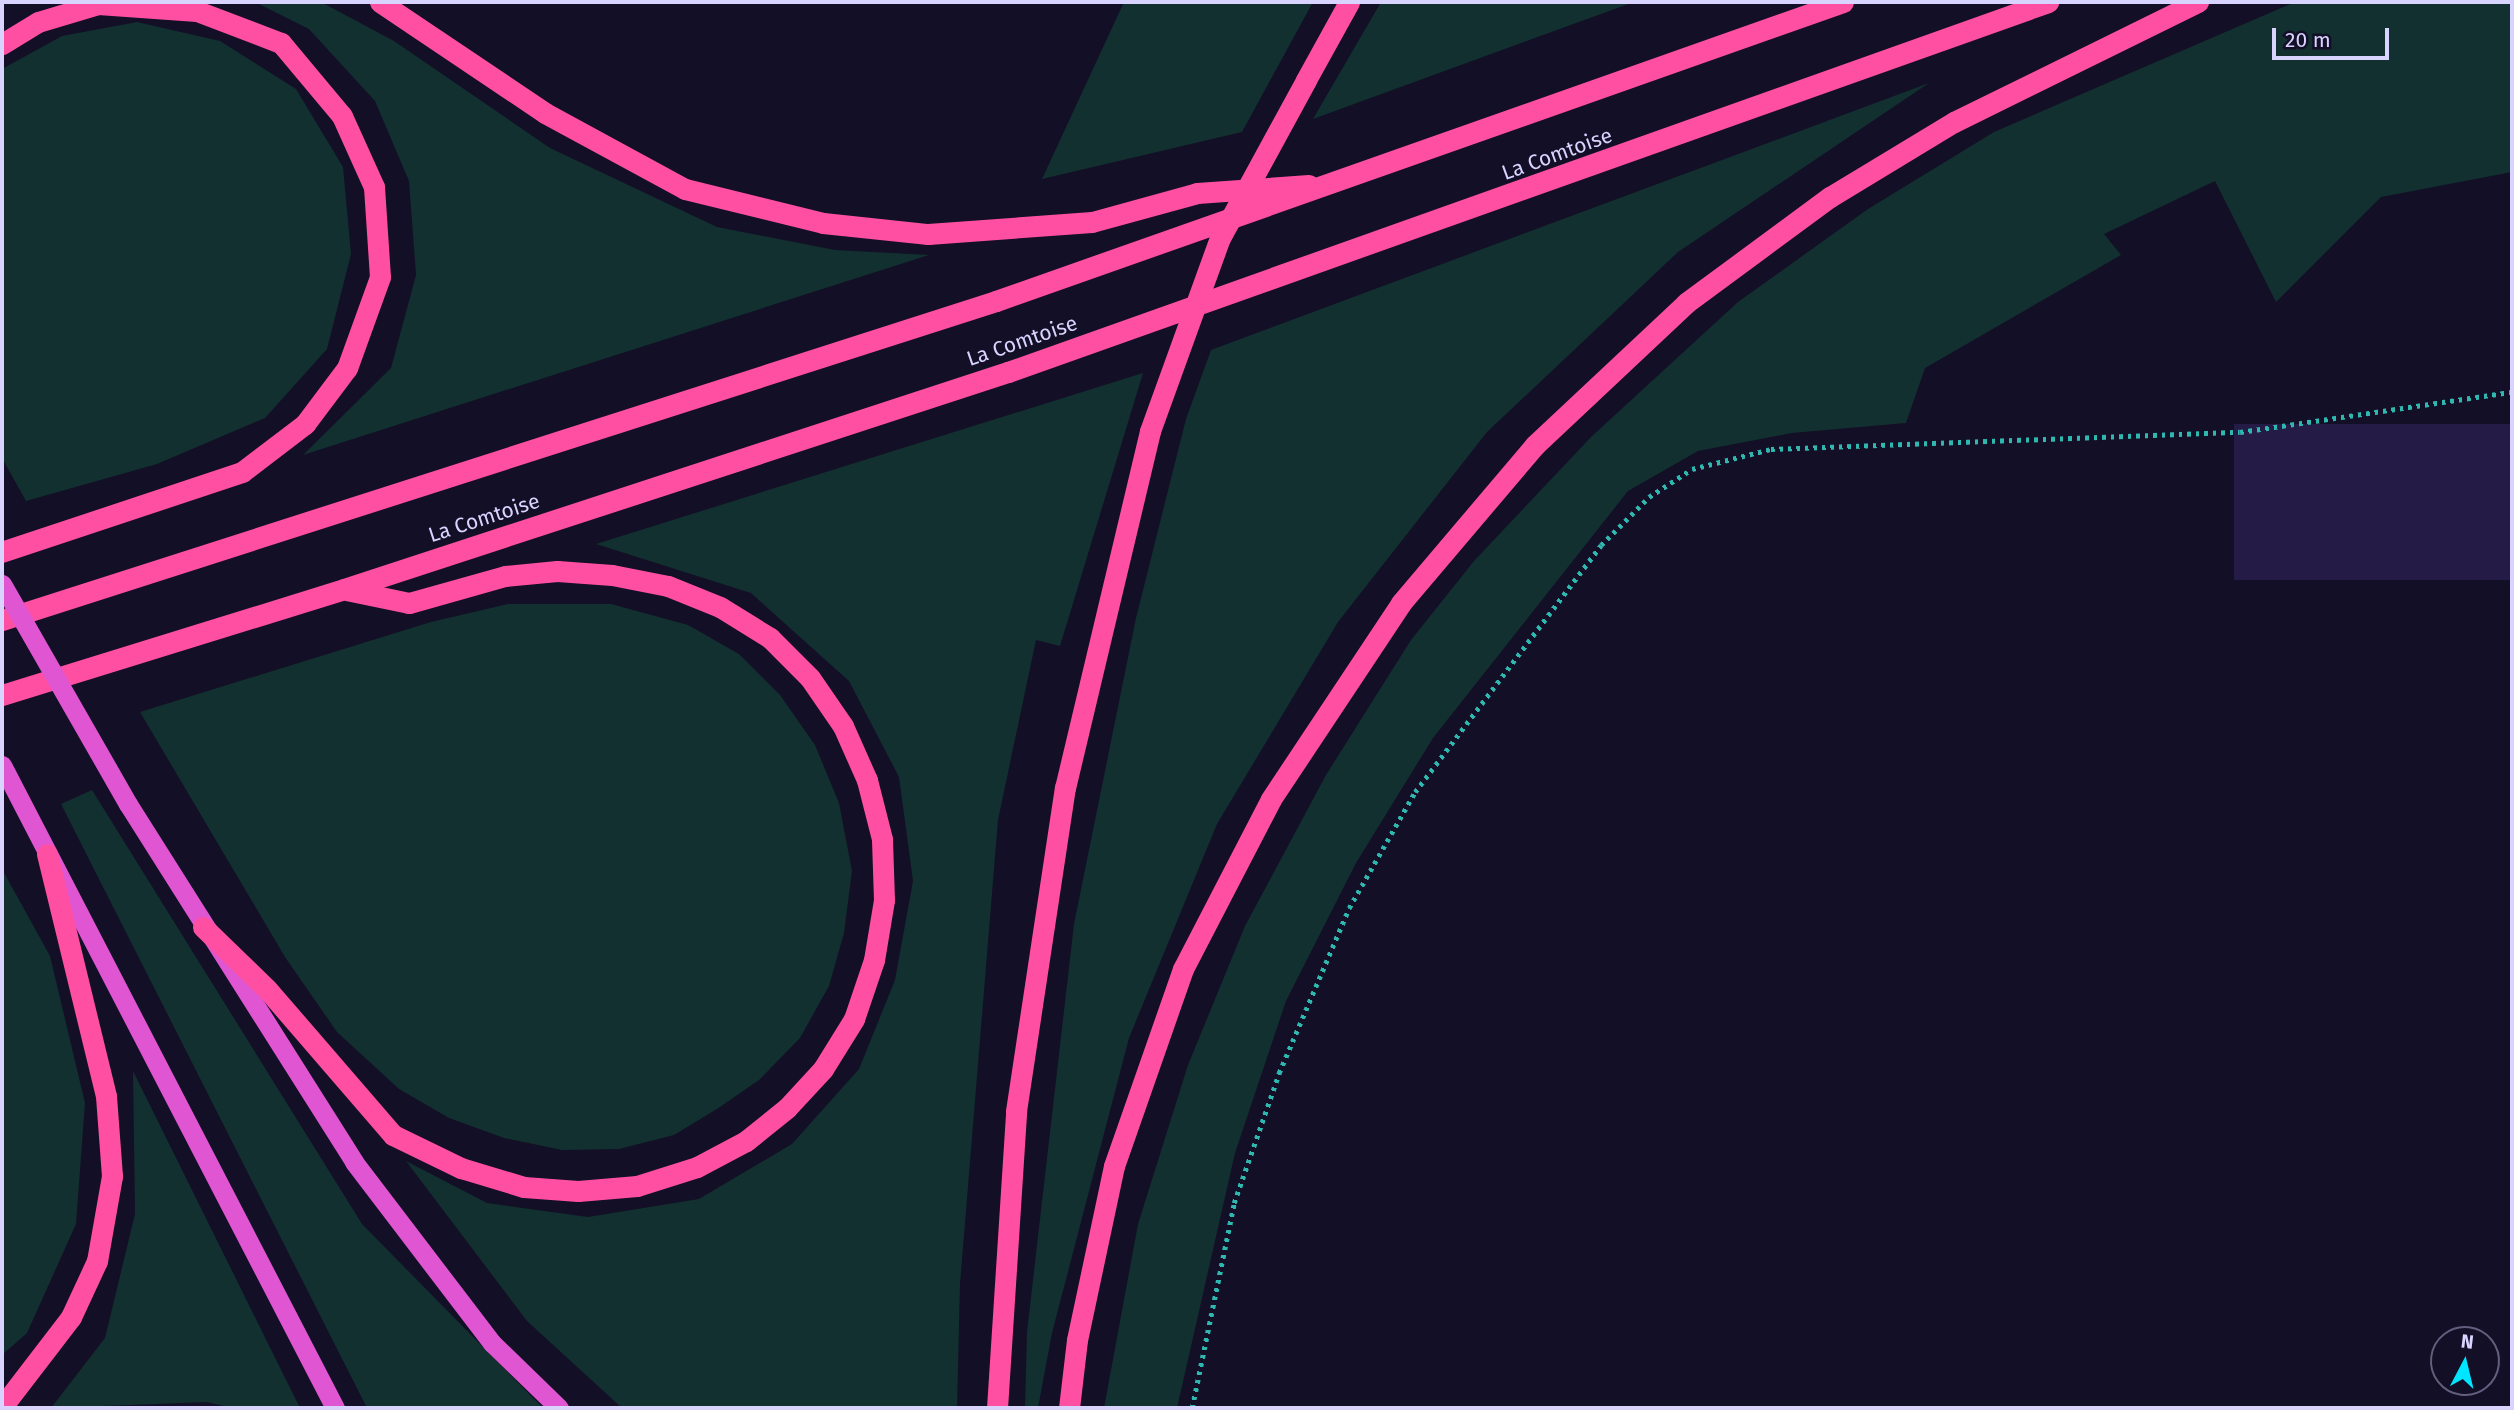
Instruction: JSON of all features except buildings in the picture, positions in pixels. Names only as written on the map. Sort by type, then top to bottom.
[{"type":"highway","points":[[380,2],[545,113],[685,189],[823,223],[928,234],[1092,222],[1196,193],[1339,183]]},
{"type":"highway","points":[[997,1408],[1016,1111],[1065,788],[1150,431],[1220,238],[1349,2]]},
{"type":"highway","points":[[2,620],[996,301],[1339,183],[1843,2]]},
{"type":"highway","name":"La Comtoise","points":[[2,695],[344,589],[1034,364],[2048,2]]},
{"type":"highway","points":[[1069,1408],[1077,1340],[1114,1166],[1183,969],[1271,799],[1401,603],[1535,445],[1686,303],[1830,197],[1954,121],[2198,2]]},
{"type":"highway","points":[[2,44],[38,22],[97,4],[197,11],[281,43],[342,116],[374,187],[380,277],[347,368],[305,424],[242,471],[2,552]]},
{"type":"highway","points":[[202,927],[267,989],[393,1135],[461,1168],[524,1187],[578,1191],[637,1185],[697,1167],[746,1141],[787,1108],[823,1069],[854,1019],[874,960],[884,900],[882,839],[867,779],[843,726],[810,678],[770,638],[694,597],[612,575],[557,571],[505,576],[409,603],[344,589]]},
{"type":"highway","points":[[2,583],[128,804],[202,927],[354,1162],[492,1343],[559,1408]]},
{"type":"highway","points":[[2,765],[335,1408]]},
{"type":"highway","points":[[2,1407],[71,1317],[97,1261],[112,1176],[106,1096],[43,845]]},
{"type":"path","points":[[1192,1408],[1234,1203],[1279,1073],[1349,908],[1415,792],[1601,545],[1649,497],[1692,469],[1771,449],[2240,432],[2512,392]]},
{"type":"green space","points":[[255,2],[321,2],[394,41],[550,148],[717,227],[835,250],[929,255],[303,455],[391,368],[416,275],[409,181],[375,101],[309,29]]},
{"type":"green space","points":[[1124,2],[1313,2],[1242,132],[1042,179]]},
{"type":"green space","points":[[1381,2],[1634,2],[1313,119]]},
{"type":"green space","points":[[2295,2],[2512,2],[2512,172],[2381,197],[2276,302],[2215,181],[2104,234],[2121,255],[1925,368],[1906,423],[1792,433],[1698,451],[1628,491],[1433,738],[1356,863],[1286,1001],[1235,1153],[1177,1408],[1104,1408],[1138,1224],[1188,1065],[1245,926],[1326,775],[1411,640],[1474,561],[1591,437],[1738,302],[1868,209],[1994,132]]},
{"type":"green space","points":[[137,22],[220,41],[296,89],[343,167],[351,254],[327,349],[265,418],[157,464],[26,501],[2,458],[2,69],[62,36]]},
{"type":"green space","points":[[1929,83],[1678,252],[1487,432],[1338,622],[1217,824],[1129,1038],[1052,1333],[1038,1408],[1025,1408],[1027,1332],[1074,924],[1136,618],[1186,419],[1211,350]]},
{"type":"green space","points":[[1143,373],[1060,646],[1036,640],[998,820],[960,1284],[957,1408],[622,1408],[527,1321],[406,1161],[487,1203],[588,1217],[699,1199],[792,1144],[859,1069],[895,980],[913,881],[899,777],[849,681],[751,593],[596,544]]},
{"type":"green space","points":[[508,604],[611,604],[688,625],[739,654],[780,695],[815,745],[839,803],[852,871],[844,933],[829,986],[800,1038],[759,1080],[674,1135],[619,1149],[562,1150],[504,1138],[449,1118],[399,1089],[337,1032],[285,957],[140,712],[431,622]]},
{"type":"green space","points":[[92,790],[362,1224],[543,1408],[367,1408],[61,804]]},
{"type":"green space","points":[[2,869],[50,956],[85,1103],[76,1224],[27,1333],[2,1355]]},
{"type":"green space","points":[[133,1071],[300,1408],[232,1408],[207,1402],[51,1408],[105,1338],[135,1214]]}]
